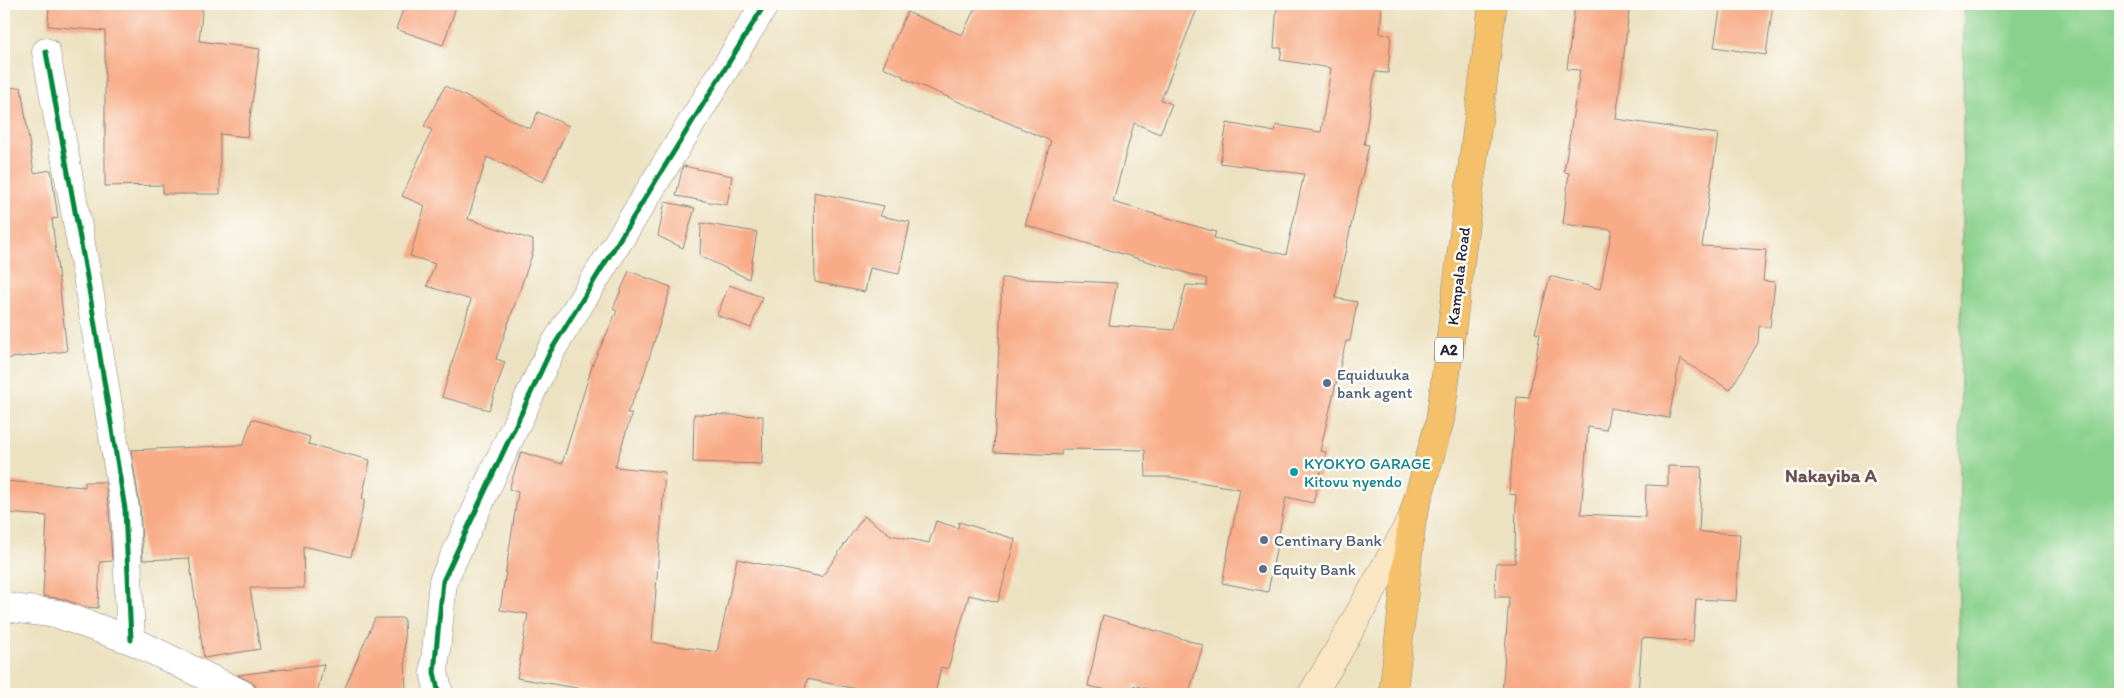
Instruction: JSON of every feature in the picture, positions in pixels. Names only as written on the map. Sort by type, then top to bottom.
[{"type":"main road","name":"Kampala Road","points":[[1393,694],[1412,519],[1440,421],[1493,4]]},
{"type":"main road","points":[[1312,694],[1412,519]]},
{"type":"street","points":[[439,694],[434,672],[443,581],[550,352],[765,4]]},
{"type":"street","points":[[46,52],[87,277],[125,509],[131,640]]},
{"type":"street","points":[[4,607],[58,614],[131,640],[242,694]]},
{"type":"green space","points":[[1964,4],[2120,4],[2120,694],[1958,694]]},
{"type":"building","points":[[49,4],[203,4],[199,41],[260,49],[247,137],[220,134],[220,194],[163,194],[163,185],[105,186],[105,31],[48,26]]},
{"type":"building","points":[[405,4],[457,4],[443,45],[396,29]]},
{"type":"building","points":[[977,4],[1199,4],[1161,100],[1172,104],[1160,134],[1134,123],[1113,202],[1216,232],[1214,238],[1286,255],[1304,174],[1220,163],[1227,123],[1275,132],[1276,125],[1321,132],[1331,68],[1280,60],[1282,48],[1274,48],[1277,4],[1382,4],[1380,34],[1391,35],[1388,73],[1375,72],[1364,144],[1369,145],[1335,298],[1357,302],[1350,341],[1346,341],[1320,451],[1326,452],[1313,503],[1286,497],[1268,592],[1222,583],[1240,489],[1170,477],[1146,477],[1145,450],[1062,449],[1061,455],[994,452],[1002,278],[1117,283],[1109,325],[1174,330],[1186,285],[1206,286],[1207,279],[1025,225],[1051,141],[903,78],[903,76],[883,67],[907,12],[962,35]]},
{"type":"building","points":[[1575,4],[1630,4],[1616,119],[1718,134],[1702,246],[1766,250],[1763,281],[1775,282],[1770,327],[1759,326],[1758,343],[1730,390],[1680,359],[1669,418],[1610,408],[1606,430],[1588,427],[1581,514],[1645,517],[1646,485],[1668,486],[1668,466],[1702,467],[1699,532],[1740,534],[1736,601],[1696,599],[1693,642],[1642,638],[1638,694],[1502,694],[1509,597],[1495,597],[1496,563],[1515,563],[1516,495],[1509,494],[1517,397],[1529,398],[1540,334],[1535,333],[1550,276],[1600,289],[1612,230],[1563,224],[1569,173],[1564,172],[1580,70],[1567,69]]},
{"type":"building","points":[[1721,4],[1773,4],[1766,55],[1714,47]]},
{"type":"building","points":[[445,86],[530,129],[538,112],[569,126],[543,182],[487,157],[468,219],[533,240],[533,252],[496,359],[505,362],[489,410],[442,397],[471,300],[427,286],[435,264],[410,256],[425,206],[402,196],[432,130],[424,126]]},
{"type":"building","points":[[21,87],[34,173],[51,170],[58,218],[52,219],[67,351],[4,359],[4,88]]},
{"type":"building","points":[[683,166],[732,176],[727,205],[676,196]]},
{"type":"building","points":[[814,192],[884,206],[880,216],[910,222],[899,274],[870,268],[865,292],[815,282]]},
{"type":"building","points":[[665,202],[695,208],[683,248],[658,236]]},
{"type":"building","points":[[701,223],[757,232],[749,279],[700,256]]},
{"type":"building","points":[[629,271],[671,287],[642,381],[627,413],[632,413],[615,467],[665,472],[652,642],[717,652],[737,559],[822,577],[864,516],[891,535],[929,543],[936,521],[958,528],[959,522],[1015,539],[998,602],[969,595],[948,669],[941,667],[935,694],[866,694],[867,691],[807,679],[804,694],[612,694],[517,678],[528,614],[500,610],[518,492],[509,489],[521,452],[562,464],[593,363],[617,311],[613,309]]},
{"type":"building","points":[[729,285],[762,297],[751,328],[717,315]]},
{"type":"building","points":[[694,414],[763,416],[762,464],[693,462]]},
{"type":"building","points":[[252,419],[310,437],[308,444],[370,460],[362,499],[365,499],[351,557],[303,546],[304,588],[250,588],[260,649],[204,658],[189,558],[143,560],[140,507],[131,450],[243,445]]},
{"type":"building","points":[[4,481],[85,487],[85,482],[105,482],[112,561],[100,562],[98,608],[86,607],[63,599],[43,596],[47,516],[4,513]]},
{"type":"building","points":[[1103,615],[1203,645],[1189,694],[1165,694],[1134,685],[1132,694],[1126,694],[1088,686]]},
{"type":"building","points":[[375,618],[404,618],[406,694],[342,694]]},
{"type":"building","points":[[324,664],[317,694],[257,694],[255,685],[238,675]]},
{"type":"cycle path","points":[[439,694],[434,672],[443,581],[550,352],[765,4]]},
{"type":"cycle path","points":[[46,52],[87,277],[125,509],[131,640]]},
{"type":"place","name":"Equiduuka bank agent","points":[[1327,383]]},
{"type":"place","name":"KYOKYO GARAGE Kitovu nyendo","points":[[1294,472]]},
{"type":"place","name":"Centinary Bank","points":[[1264,540]]},
{"type":"place","name":"Equity Bank","points":[[1263,569]]},
{"type":"district","name":"Nakayiba A","points":[[1831,475]]}]
